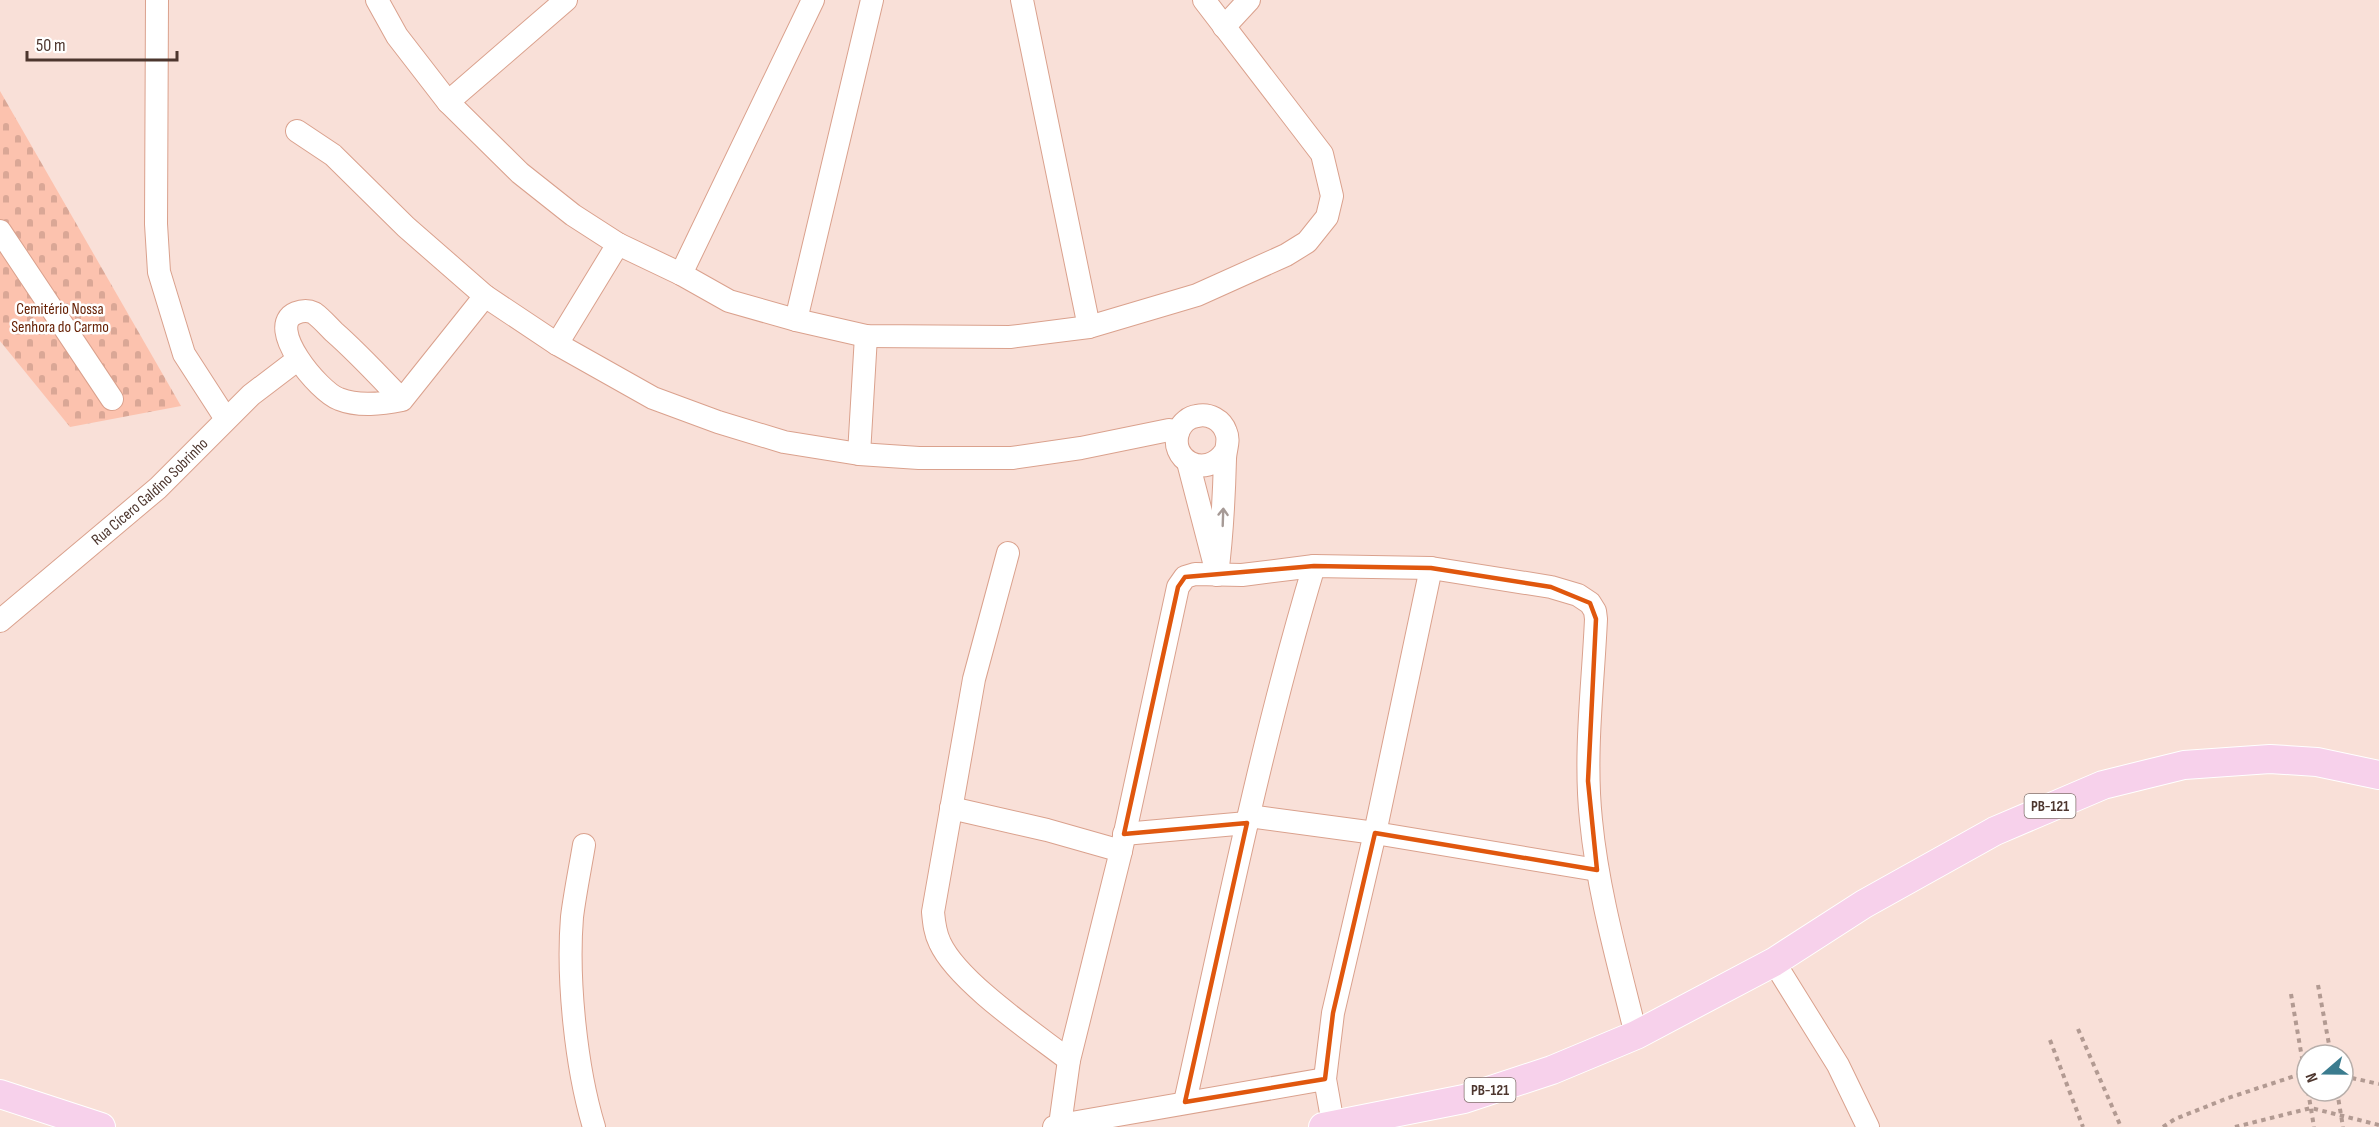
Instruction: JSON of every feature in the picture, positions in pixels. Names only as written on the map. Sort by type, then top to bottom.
[{"type":"main road","name":"PB-121","points":[[1328,1126],[1402,1119],[1552,1070],[1642,1032],[1765,967],[1864,904],[1995,831],[2103,784],[2184,765],[2271,759],[2317,762],[2379,775]]},
{"type":"main road","points":[[0,1094],[100,1127]]},
{"type":"street","points":[[139,0],[157,39]]},
{"type":"street","points":[[157,0],[156,224],[159,272],[184,354],[226,419]]},
{"type":"street","points":[[377,0],[397,36],[448,102],[520,173],[573,215],[618,244],[681,274],[729,301],[796,320],[866,336],[1010,337],[1089,327],[1197,295],[1286,255],[1307,242],[1327,217],[1332,196],[1322,154],[1204,0]]},
{"type":"street","points":[[448,102],[566,0]]},
{"type":"street","points":[[681,274],[813,0]]},
{"type":"street","points":[[796,320],[872,0]]},
{"type":"street","points":[[1022,0],[1089,327]]},
{"type":"street","points":[[1224,27],[1249,0]]},
{"type":"street","points":[[297,131],[333,154],[406,227],[484,296],[557,344],[652,398],[707,418],[784,442],[859,454],[919,458],[1012,458],[1081,448],[1169,430],[1178,432]]},
{"type":"street","points":[[0,231],[112,399]]},
{"type":"street","points":[[557,344],[618,244]]},
{"type":"street","points":[[402,400],[352,348],[313,313],[304,311],[296,313],[289,319],[288,335],[297,360],[318,385],[338,399],[362,404],[402,400],[484,296]]},
{"type":"street","points":[[859,454],[866,336]]},
{"type":"street","name":"Rua Cícero Galdino Sobrinho","points":[[0,621],[158,488],[251,395],[297,360]]},
{"type":"street","points":[[1205,415],[1223,425],[1228,438],[1225,452],[1222,535],[1217,575],[1188,462],[1178,448],[1178,432],[1186,421],[1192,417],[1205,415]]},
{"type":"street","points":[[1188,462],[1198,466],[1209,465],[1219,461],[1225,452]]},
{"type":"street","points":[[1008,553],[974,680],[933,912],[934,930],[940,945],[952,962],[970,980],[1069,1060]]},
{"type":"street","points":[[1185,1102],[1248,819],[1294,631],[1314,566]]},
{"type":"street","points":[[1325,1079],[1057,1126],[1069,1060],[1123,843],[1178,587],[1185,577],[1242,575],[1314,566],[1431,568],[1551,587],[1578,595],[1590,603],[1595,611],[1588,781],[1591,821],[1598,870],[1642,1032]]},
{"type":"street","points":[[1328,1126],[1325,1079],[1333,1013],[1375,833],[1431,568]]},
{"type":"street","points":[[951,808],[1047,830],[1123,843],[1248,819],[1375,833],[1598,870]]},
{"type":"street","points":[[584,845],[572,917],[571,963],[580,1064],[594,1127]]},
{"type":"street","points":[[1765,967],[1838,1065],[1868,1127]]},
{"type":"path","points":[[2318,986],[2329,1043]]},
{"type":"path","points":[[2291,994],[2300,1043]]},
{"type":"path","points":[[2078,1029],[2121,1127]]},
{"type":"path","points":[[2050,1040],[2083,1127]]},
{"type":"path","points":[[2163,1127],[2175,1119],[2228,1098],[2295,1076]]},
{"type":"path","points":[[2355,1079],[2379,1084]]},
{"type":"path","points":[[2310,1103],[2314,1127]]},
{"type":"path","points":[[2339,1103],[2343,1127]]},
{"type":"path","points":[[2235,1127],[2311,1108],[2379,1125]]},
{"type":"highlighted area","points":[[1314,566],[1431,568],[1551,587],[1590,603],[1596,619],[1588,781],[1597,870],[1375,833],[1333,1013],[1325,1079],[1185,1102],[1247,823],[1124,834],[1178,587],[1185,577]]},
{"type":"green space","name":"Cemitério Nossa Senhora do Carmo","points":[[0,91],[181,406],[70,427],[0,341]]}]
